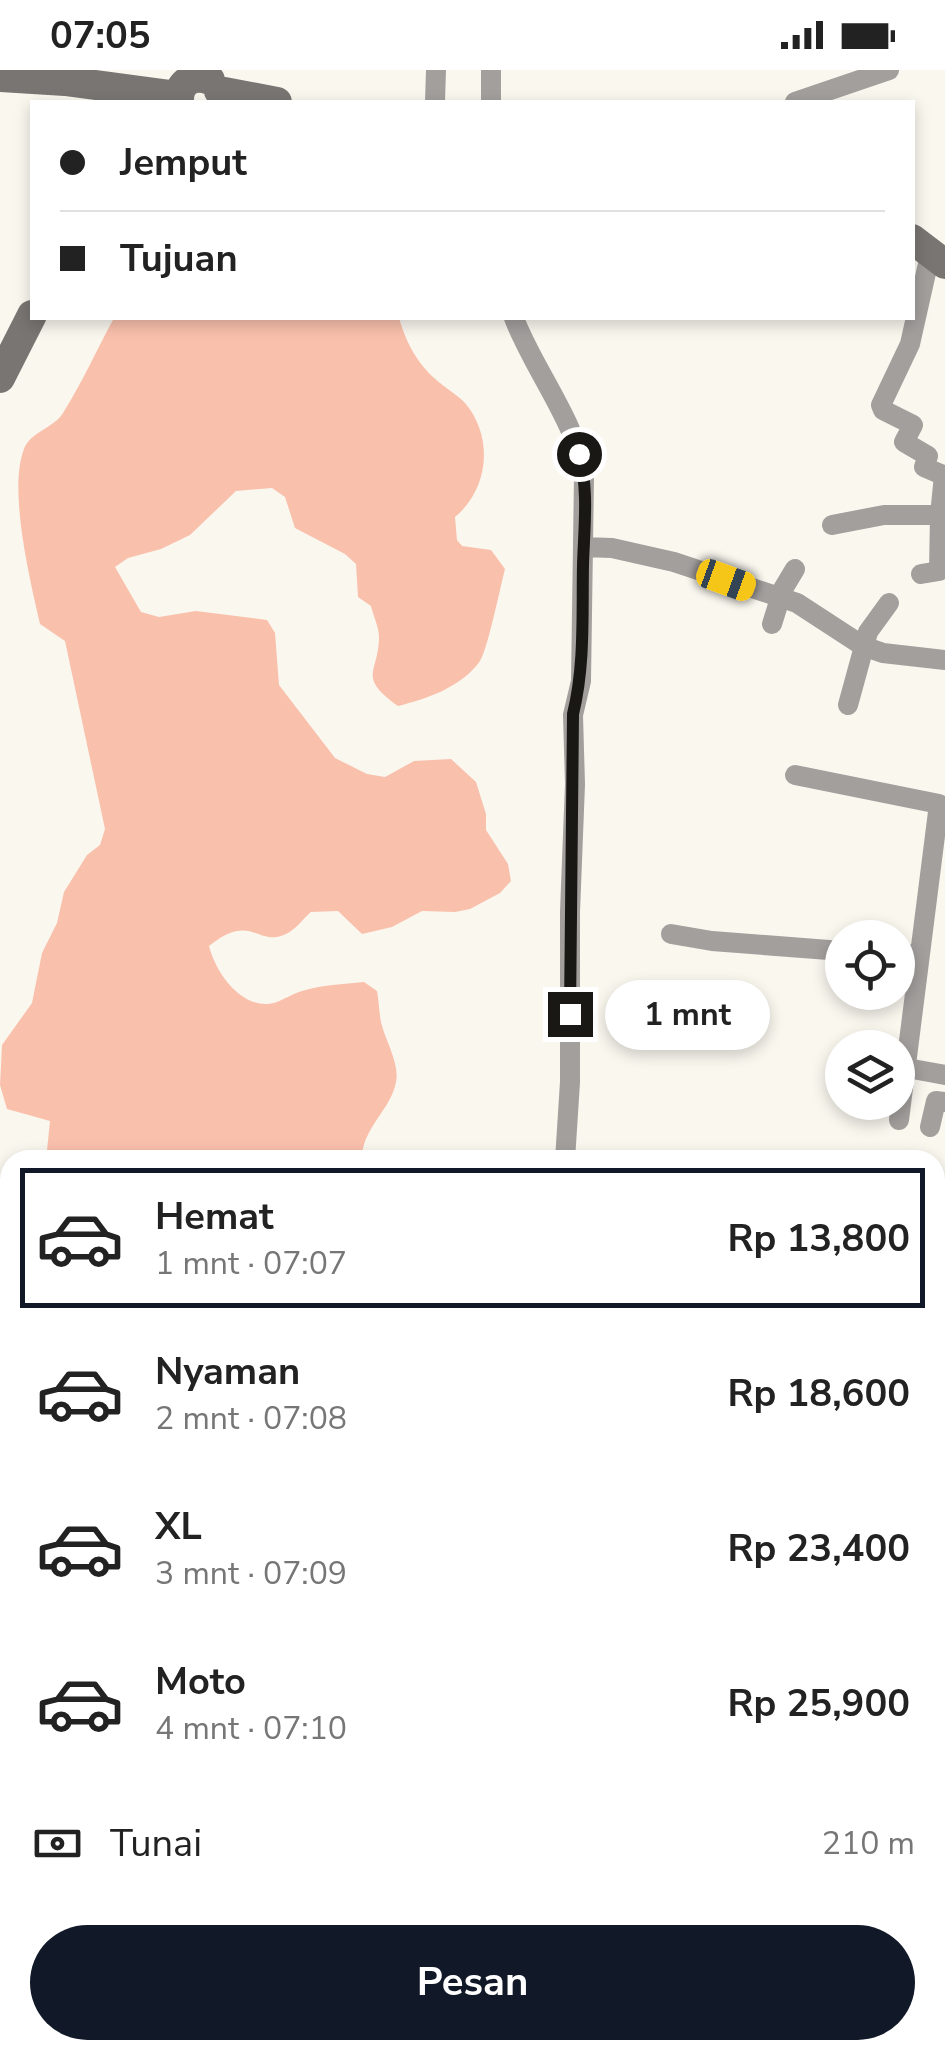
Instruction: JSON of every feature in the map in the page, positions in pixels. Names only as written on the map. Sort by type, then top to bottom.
[{"type":"main road","points":[[0,77],[178,89],[193,78],[269,100]]},
{"type":"main road","points":[[0,378],[30,319]]},
{"type":"street","points":[[435,100],[436,70]]},
{"type":"street","points":[[491,100],[492,70]]},
{"type":"street","points":[[801,100],[889,70]]},
{"type":"street","points":[[929,253],[910,344],[881,405],[883,410],[913,425],[904,441],[928,456],[924,467],[944,476],[934,576]]},
{"type":"street","points":[[515,320],[579,454],[584,477],[581,681],[573,714],[570,1082],[566,1150]]},
{"type":"street","points":[[832,525],[884,515],[943,515]]},
{"type":"street","points":[[584,547],[612,548],[674,562],[797,603],[863,646],[883,653],[945,660]]},
{"type":"street","points":[[772,624],[795,569]]},
{"type":"street","points":[[848,704],[863,646],[875,619],[889,603]]},
{"type":"street","points":[[795,775],[942,805],[931,882],[915,932]]},
{"type":"street","points":[[671,934],[825,950]]},
{"type":"street","points":[[915,1069],[945,1074]]},
{"type":"street","points":[[930,1127],[936,1101],[945,1102]]},
{"type":"shaded area","points":[[113,320],[400,320],[419,362],[465,403],[480,431],[484,447],[481,478],[455,517],[457,540],[462,546],[491,550],[505,569],[480,661],[464,678],[432,696],[398,706],[377,688],[373,674],[379,633],[371,606],[358,597],[356,564],[345,554],[295,528],[285,497],[272,488],[236,491],[190,535],[161,549],[128,558],[115,567],[141,612],[159,617],[196,611],[267,620],[275,633],[279,685],[335,758],[367,774],[385,777],[414,761],[451,759],[476,782],[486,814],[486,830],[508,864],[511,881],[500,893],[470,909],[422,911],[392,927],[362,934],[338,911],[311,912],[286,934],[268,937],[235,931],[209,946],[229,984],[255,1002],[270,1004],[302,991],[340,984],[364,982],[377,991],[381,1022],[397,1075],[393,1092],[363,1150],[47,1150],[50,1121],[7,1109],[0,1085],[2,1045],[32,1003],[42,953],[57,923],[64,892],[87,855],[100,845],[105,829],[65,641],[40,624],[19,510],[24,449],[63,413]]},
{"type":"route","points":[[570,1014],[573,714],[581,681],[584,534],[584,477],[579,454]]}]
